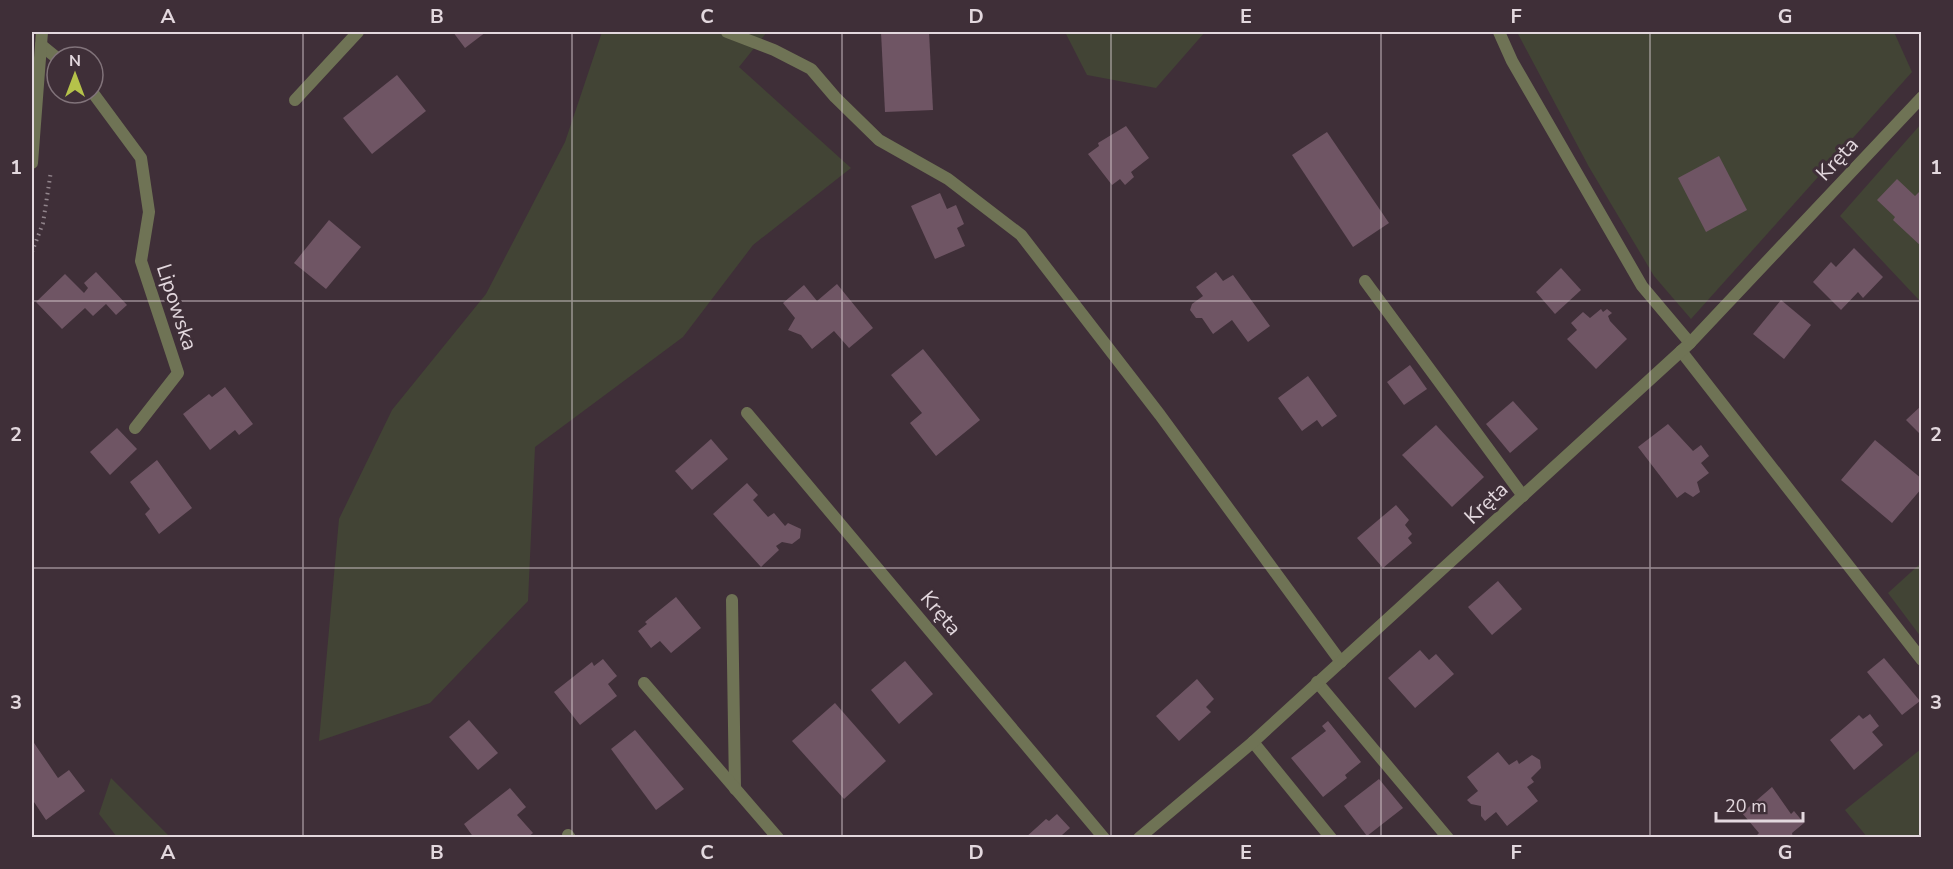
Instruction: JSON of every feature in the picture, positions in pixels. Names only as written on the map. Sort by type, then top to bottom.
[{"type":"street","points":[[32,99],[42,32]]},
{"type":"street","points":[[295,100],[358,32]]},
{"type":"street","points":[[727,32],[774,50],[811,69],[834,97],[879,140],[948,179],[1021,235],[1160,415],[1341,662]]},
{"type":"street","points":[[1499,32],[1512,61],[1642,286],[1690,343]]},
{"type":"street","points":[[41,45],[45,48]]},
{"type":"street","points":[[32,163],[35,70]]},
{"type":"street","name":"Kręta","points":[[1139,837],[1253,742],[1690,343],[1922,97]]},
{"type":"street","name":"Lipowska","points":[[102,105],[141,158],[149,212],[141,261],[178,373],[135,428]]},
{"type":"street","points":[[1365,282],[1523,496]]},
{"type":"street","points":[[1681,351],[1922,660]]},
{"type":"street","name":"Kręta","points":[[747,413],[1104,837]]},
{"type":"street","points":[[732,600],[735,789]]},
{"type":"street","points":[[1317,682],[1448,837]]},
{"type":"street","points":[[644,683],[778,837]]},
{"type":"street","points":[[1253,742],[1331,837]]},
{"type":"green space","points":[[602,32],[767,32],[739,67],[851,168],[753,245],[683,337],[535,447],[528,601],[430,703],[319,741],[339,519],[392,410],[486,294],[565,142]]},
{"type":"green space","points":[[1065,32],[1205,32],[1156,88],[1087,75]]},
{"type":"green space","points":[[1517,32],[1894,32],[1912,72],[1691,319],[1654,276],[1589,167]]},
{"type":"green space","points":[[1921,124],[1921,317],[1919,300],[1840,216]]},
{"type":"green space","points":[[1921,563],[1921,637],[1888,593]]},
{"type":"green space","points":[[1921,749],[1921,837],[1867,837],[1845,810]]},
{"type":"green space","points":[[111,778],[170,837],[117,837],[99,814]]},
{"type":"building","points":[[453,32],[486,32],[465,48]]},
{"type":"building","points":[[881,32],[929,32],[933,110],[885,112]]},
{"type":"building","points":[[397,75],[426,111],[372,154],[343,118]]},
{"type":"building","points":[[1126,126],[1149,158],[1131,172],[1134,177],[1125,185],[1120,179],[1112,185],[1088,154],[1099,146],[1098,143]]},
{"type":"building","points":[[1327,132],[1389,223],[1353,247],[1292,155]]},
{"type":"building","points":[[1719,156],[1747,210],[1706,232],[1678,178]]},
{"type":"building","points":[[1897,179],[1915,196],[1922,189],[1922,247],[1893,220],[1895,217],[1877,200]]},
{"type":"building","points":[[940,193],[947,209],[956,205],[964,224],[957,228],[965,246],[935,259],[911,206]]},
{"type":"building","points":[[329,220],[361,247],[326,289],[294,263]]},
{"type":"building","points":[[1854,248],[1883,277],[1863,298],[1858,292],[1841,310],[1813,282],[1831,262],[1836,267]]},
{"type":"building","points":[[1561,268],[1581,290],[1555,314],[1536,292]]},
{"type":"building","points":[[96,272],[127,305],[116,315],[106,304],[93,316],[85,308],[62,329],[36,302],[65,274],[84,293],[88,288],[84,283]]},
{"type":"building","points":[[1216,272],[1223,281],[1233,275],[1270,326],[1248,342],[1232,320],[1213,334],[1202,318],[1196,318],[1190,310],[1192,304],[1203,296],[1196,287]]},
{"type":"building","points":[[837,284],[873,328],[849,348],[834,331],[812,349],[801,335],[788,330],[795,318],[783,303],[804,285],[817,301]]},
{"type":"building","points":[[1781,300],[1811,325],[1784,359],[1753,334]]},
{"type":"building","points":[[1601,309],[1603,312],[1607,309],[1612,313],[1608,316],[1610,321],[1627,339],[1596,369],[1567,339],[1577,330],[1571,323],[1583,312],[1590,318]]},
{"type":"building","points":[[923,349],[980,420],[936,456],[910,423],[922,413],[891,375]]},
{"type":"building","points":[[1410,365],[1427,389],[1404,405],[1387,382]]},
{"type":"building","points":[[1308,376],[1337,416],[1322,427],[1317,420],[1302,431],[1278,398]]},
{"type":"building","points":[[225,387],[253,424],[239,435],[235,430],[210,450],[183,414],[209,394],[212,397]]},
{"type":"building","points":[[1513,401],[1538,429],[1510,453],[1486,424]]},
{"type":"building","points":[[1922,405],[1922,436],[1906,420]]},
{"type":"building","points":[[1668,424],[1693,451],[1701,445],[1709,456],[1701,463],[1709,473],[1697,482],[1700,492],[1693,497],[1685,492],[1677,498],[1638,447]]},
{"type":"building","points":[[1436,425],[1484,477],[1452,507],[1402,455]]},
{"type":"building","points":[[117,428],[137,449],[110,475],[90,452]]},
{"type":"building","points":[[711,439],[728,459],[692,490],[675,471]]},
{"type":"building","points":[[1875,440],[1922,479],[1922,488],[1892,523],[1841,480]]},
{"type":"building","points":[[157,460],[192,508],[159,534],[145,514],[150,509],[130,482]]},
{"type":"building","points":[[747,483],[758,495],[753,500],[768,517],[774,513],[785,526],[788,523],[801,529],[800,538],[792,544],[782,542],[776,546],[779,550],[761,567],[713,514]]},
{"type":"building","points":[[1396,505],[1409,520],[1405,525],[1412,534],[1408,538],[1412,543],[1383,568],[1357,538]]},
{"type":"building","points":[[1498,581],[1522,609],[1492,635],[1468,607]]},
{"type":"building","points":[[676,597],[701,628],[671,653],[660,641],[651,648],[638,631],[647,624],[645,622]]},
{"type":"building","points":[[1420,650],[1429,660],[1436,654],[1454,674],[1415,708],[1388,678]]},
{"type":"building","points":[[1884,658],[1920,701],[1902,715],[1867,672]]},
{"type":"building","points":[[603,659],[617,676],[608,684],[617,696],[580,725],[554,692],[592,662],[594,666]]},
{"type":"building","points":[[905,661],[933,694],[899,724],[871,690]]},
{"type":"building","points":[[1197,679],[1214,699],[1206,707],[1211,712],[1179,741],[1156,716]]},
{"type":"building","points":[[835,703],[886,761],[844,799],[792,741]]},
{"type":"building","points":[[1870,714],[1879,726],[1872,732],[1883,745],[1854,770],[1830,740],[1859,715],[1863,719]]},
{"type":"building","points":[[469,720],[498,753],[478,770],[449,737]]},
{"type":"building","points":[[1328,721],[1361,762],[1345,775],[1347,778],[1323,797],[1291,758],[1326,731],[1322,726]]},
{"type":"building","points":[[635,730],[684,789],[656,810],[611,749]]},
{"type":"building","points":[[32,740],[58,778],[69,770],[85,791],[46,820],[32,799]]},
{"type":"building","points":[[1498,752],[1509,765],[1517,760],[1519,764],[1532,755],[1540,760],[1541,768],[1531,778],[1534,782],[1527,787],[1538,801],[1507,826],[1496,812],[1485,821],[1481,816],[1481,806],[1471,804],[1467,800],[1478,791],[1467,777]]},
{"type":"building","points":[[1379,779],[1403,808],[1367,836],[1344,806]]},
{"type":"building","points":[[1772,787],[1791,814],[1794,811],[1804,823],[1792,833],[1793,838],[1754,838],[1759,833],[1742,813]]},
{"type":"building","points":[[510,788],[526,807],[517,815],[533,833],[527,838],[474,838],[464,824]]},
{"type":"building","points":[[1057,814],[1070,828],[1062,835],[1064,838],[1025,838],[1046,819],[1049,821]]}]
